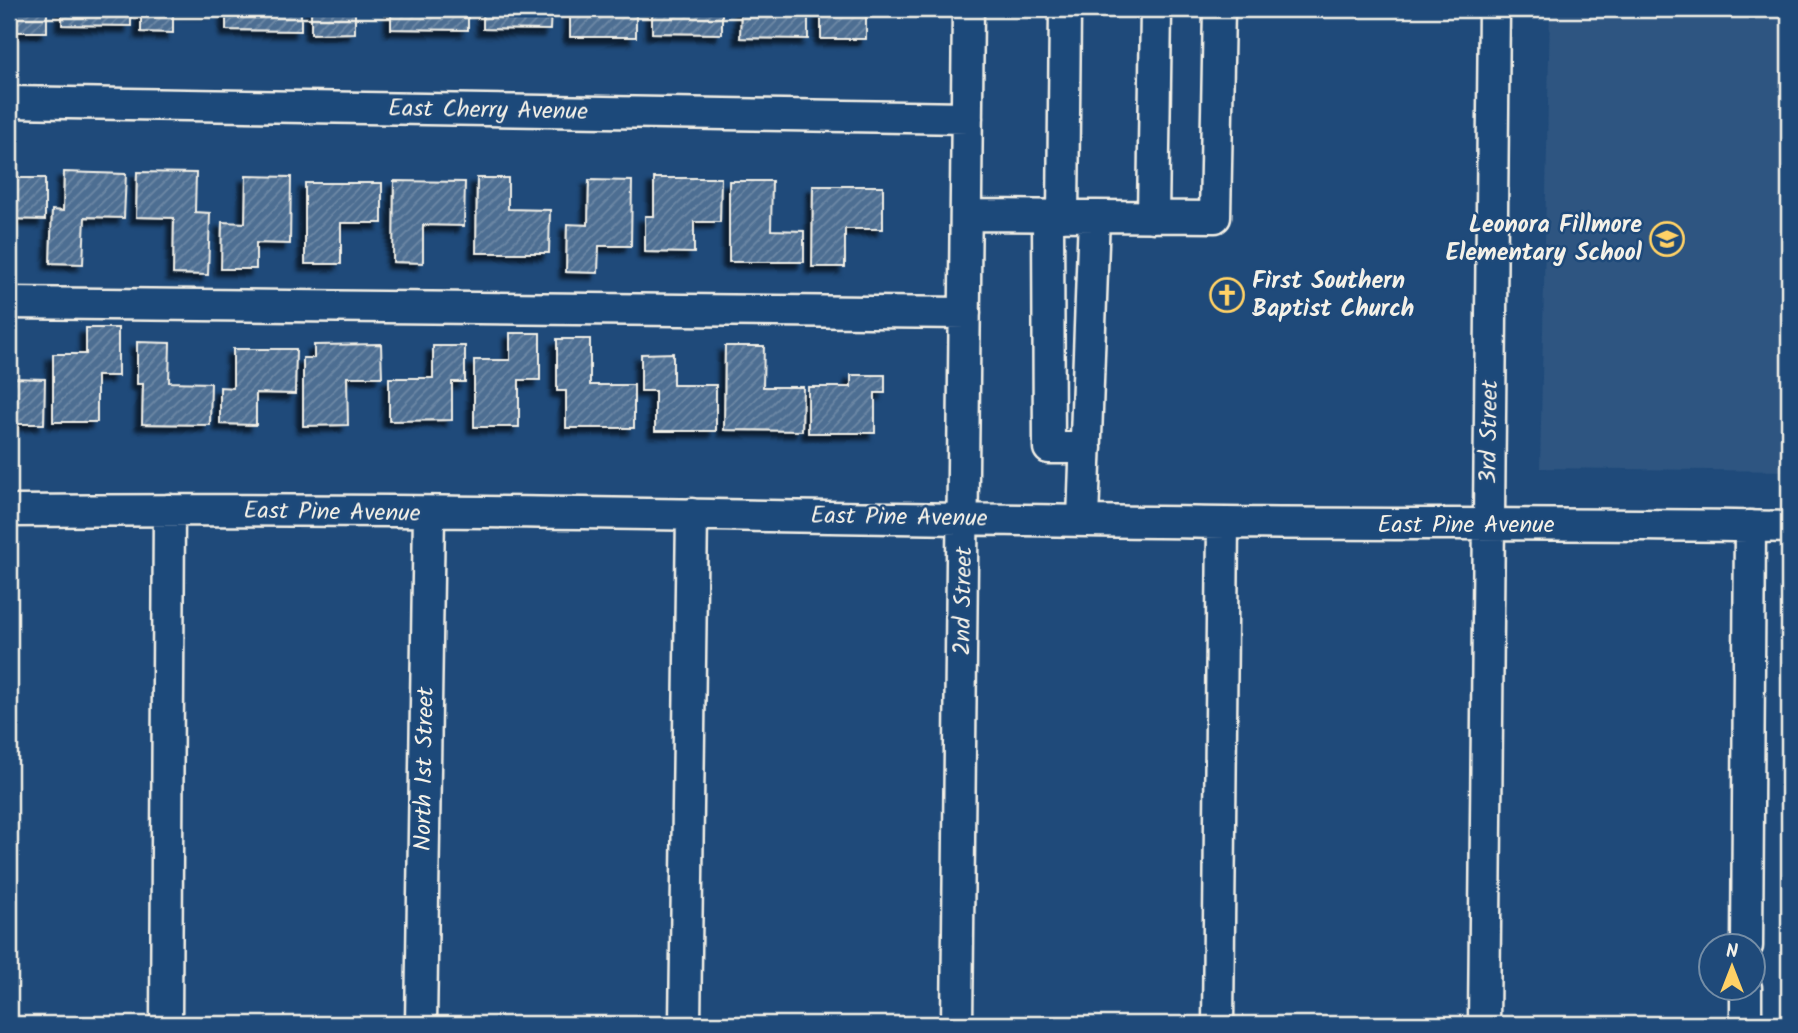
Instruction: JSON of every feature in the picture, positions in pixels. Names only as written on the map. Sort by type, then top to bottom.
[{"type":"street","name":"2nd Street","points":[[957,1024],[968,9]]},
{"type":"street","points":[[1065,9],[1055,216],[1049,448],[1086,448]]},
{"type":"street","points":[[1153,217],[1156,9]]},
{"type":"street","points":[[966,215],[1215,217],[1220,9]]},
{"type":"street","name":"3rd Street","points":[[1484,1024],[1494,9]]},
{"type":"street","name":"East Cherry Avenue","points":[[9,102],[967,118]]},
{"type":"street","points":[[1083,520],[1094,216]]},
{"type":"street","points":[[9,303],[965,313]]},
{"type":"street","points":[[166,1024],[169,510]]},
{"type":"street","name":"East Pine Avenue","points":[[9,511],[692,514],[1223,523],[1789,527]]},
{"type":"street","name":"North 1st Street","points":[[421,1024],[429,513]]},
{"type":"street","points":[[685,1024],[692,514]]},
{"type":"street","points":[[1218,1024],[1223,523]]},
{"type":"street","points":[[1747,932],[1750,526]]},
{"type":"street","points":[[1746,1002],[1746,1024]]},
{"type":"shaded area","name":"Leonora Fillmore Elementary School","points":[[1550,9],[1789,9],[1789,471],[1540,468]]},
{"type":"building","points":[[9,9],[47,9],[47,32],[9,32]]},
{"type":"building","points":[[62,9],[131,9],[131,26],[62,25]]},
{"type":"building","points":[[141,9],[213,11],[173,10],[173,33],[141,32]]},
{"type":"building","points":[[226,9],[301,9],[301,31],[226,30]]},
{"type":"building","points":[[311,9],[355,9],[355,33],[311,34]]},
{"type":"building","points":[[391,9],[468,9],[468,30],[391,29]]},
{"type":"building","points":[[483,9],[551,9],[550,30],[483,29]]},
{"type":"building","points":[[570,9],[636,9],[636,37],[570,37]]},
{"type":"building","points":[[652,9],[722,9],[722,34],[652,33]]},
{"type":"building","points":[[741,9],[808,9],[808,39],[740,38]]},
{"type":"building","points":[[821,9],[866,9],[866,39],[821,39]]},
{"type":"building","points":[[64,172],[126,174],[124,218],[85,217],[83,264],[50,263],[52,210],[63,211]]},
{"type":"building","points":[[137,172],[196,173],[195,212],[210,213],[208,275],[173,274],[174,218],[136,217]]},
{"type":"building","points":[[246,176],[291,177],[290,244],[256,243],[256,269],[221,269],[222,222],[245,223]]},
{"type":"building","points":[[9,178],[45,178],[45,220],[9,219]]},
{"type":"building","points":[[477,178],[508,178],[508,209],[550,210],[549,253],[476,253]]},
{"type":"building","points":[[654,178],[721,178],[720,222],[694,222],[694,253],[645,252],[645,216],[654,216]]},
{"type":"building","points":[[589,180],[632,181],[631,246],[599,246],[598,273],[566,272],[567,224],[588,225]]},
{"type":"building","points":[[394,181],[465,182],[464,226],[423,225],[423,263],[393,262]]},
{"type":"building","points":[[729,181],[772,181],[771,230],[804,231],[804,262],[729,262]]},
{"type":"building","points":[[305,183],[382,183],[382,223],[341,223],[341,264],[305,264]]},
{"type":"building","points":[[813,186],[883,186],[883,229],[845,229],[845,267],[812,267]]},
{"type":"building","points":[[86,328],[118,328],[118,376],[97,376],[97,422],[53,422],[53,354],[86,354]]},
{"type":"building","points":[[510,333],[540,333],[540,380],[519,380],[519,427],[474,427],[474,360],[510,360]]},
{"type":"building","points":[[557,339],[590,339],[590,385],[634,385],[634,428],[566,428],[566,391],[557,391]]},
{"type":"building","points":[[137,342],[170,343],[169,382],[211,383],[210,425],[142,424],[143,384],[137,384]]},
{"type":"building","points":[[381,344],[382,377],[347,377],[348,425],[303,426],[303,358],[314,358],[314,345]]},
{"type":"building","points":[[433,346],[465,346],[465,382],[452,382],[452,420],[389,421],[389,378],[433,378]]},
{"type":"building","points":[[725,346],[764,346],[763,387],[803,387],[802,431],[724,430]]},
{"type":"building","points":[[233,349],[296,349],[295,394],[256,393],[256,425],[220,424],[220,387],[233,388]]},
{"type":"building","points":[[673,353],[673,385],[716,385],[716,431],[655,431],[655,391],[641,391],[641,354]]},
{"type":"building","points":[[9,358],[13,358],[13,378],[45,379],[44,424],[9,424]]},
{"type":"building","points":[[851,375],[885,375],[885,393],[875,393],[875,433],[808,433],[808,387],[851,387]]},
{"type":"place","name":"Leonora Fillmore Elementary School","points":[[1667,239]]},
{"type":"place","name":"First Southern Baptist Church","points":[[1227,295]]}]
